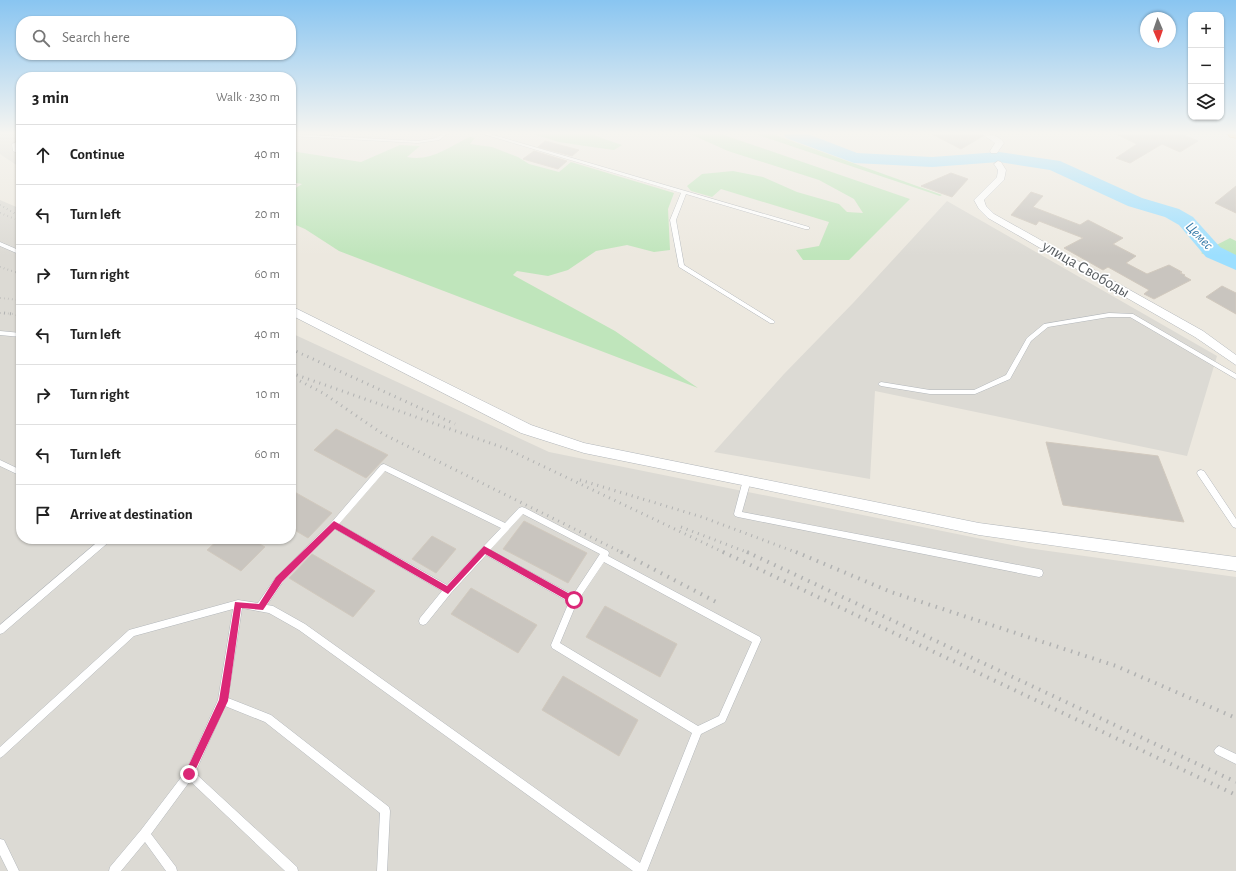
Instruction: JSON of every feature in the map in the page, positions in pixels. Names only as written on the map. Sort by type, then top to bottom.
[{"type":"street","name":"улица Свободы","points":[[1001,175],[1001,178],[979,200],[982,207],[991,216],[1199,334],[1236,361]]},
{"type":"street","points":[[296,313],[526,429],[584,448],[979,529],[1236,564]]},
{"type":"lane","points":[[624,175],[807,228]]},
{"type":"lane","points":[[684,192],[673,220],[681,266],[772,322]]},
{"type":"lane","points":[[0,244],[16,251]]},
{"type":"lane","points":[[881,384],[930,392],[975,392],[1008,377],[1029,340],[1046,325],[1109,315],[1131,316],[1236,377]]},
{"type":"lane","points":[[0,333],[16,335]]},
{"type":"lane","points":[[0,463],[16,471]]},
{"type":"lane","points":[[260,608],[279,580],[334,524],[384,467],[508,527]]},
{"type":"lane","points":[[1201,473],[1236,525]]},
{"type":"lane","points":[[746,480],[738,514],[1039,573]]},
{"type":"lane","points":[[423,621],[448,590],[484,550],[508,527],[522,510],[605,553],[574,600],[555,645],[698,730]]},
{"type":"lane","points":[[334,524],[448,590]]},
{"type":"lane","points":[[0,630],[101,544]]},
{"type":"lane","points":[[484,550],[574,600]]},
{"type":"lane","points":[[0,753],[132,633],[238,604],[270,609],[302,627],[642,871],[698,730],[722,719],[758,640],[603,557]]},
{"type":"lane","points":[[114,871],[145,834],[189,774],[224,701],[238,604]]},
{"type":"lane","points":[[224,701],[268,718],[385,811],[382,871]]},
{"type":"lane","points":[[1219,751],[1236,759]]},
{"type":"lane","points":[[189,774],[293,871]]},
{"type":"lane","points":[[145,834],[172,871]]},
{"type":"lane","points":[[0,844],[14,871]]},
{"type":"shaded area","points":[[0,200],[16,207],[16,544],[296,544],[296,335],[549,452],[1027,548],[1236,577],[1236,871],[0,871]]},
{"type":"shaded area","points":[[947,201],[1217,356],[1187,456],[875,391],[870,479],[714,452],[784,374],[854,302]]},
{"type":"green space","points":[[296,175],[613,175],[674,193],[668,209],[670,250],[654,252],[627,245],[596,251],[568,270],[548,276],[517,271],[513,275],[615,331],[698,388],[339,251],[305,229],[296,225],[296,188],[302,184],[296,183]]},
{"type":"green space","points":[[701,175],[751,175],[763,177],[797,192],[839,204],[847,212],[863,213],[854,199],[819,180],[802,175],[839,175],[910,199],[849,260],[803,260],[796,250],[819,246],[829,222],[721,189],[712,197],[691,191],[687,186]]},
{"type":"green space","points":[[876,175],[885,175],[942,195],[940,196]]},
{"type":"green space","points":[[1230,238],[1236,241],[1236,267],[1201,253]]},
{"type":"building","points":[[947,175],[956,175],[968,179],[952,197],[921,186]]},
{"type":"building","points":[[1236,186],[1236,213],[1215,203]]},
{"type":"building","points":[[1031,192],[1043,196],[1033,207],[1080,225],[1088,220],[1123,238],[1113,244],[1136,256],[1126,263],[1147,274],[1169,265],[1182,272],[1180,273],[1191,280],[1154,299],[1144,294],[1149,290],[1108,267],[1103,270],[1064,248],[1083,238],[1039,221],[1036,225],[1011,215]]},
{"type":"building","points":[[1222,286],[1236,293],[1236,314],[1206,297]]},
{"type":"building","points":[[336,429],[388,455],[366,478],[314,450]]},
{"type":"building","points":[[1046,442],[1158,456],[1184,522],[1063,505]]},
{"type":"building","points":[[296,493],[332,513],[308,538],[296,531]]},
{"type":"building","points":[[524,521],[587,553],[568,583],[503,549]]},
{"type":"building","points":[[432,536],[456,549],[436,573],[412,559]]},
{"type":"building","points":[[214,544],[260,544],[265,547],[241,571],[207,550]]},
{"type":"building","points":[[312,554],[375,591],[353,617],[289,578]]},
{"type":"building","points":[[471,588],[537,625],[518,653],[451,614]]},
{"type":"building","points":[[605,606],[677,644],[660,677],[586,637]]},
{"type":"building","points":[[563,676],[638,720],[619,756],[542,710]]},
{"type":"waterway","name":"Цемес","points":[[1078,175],[1135,202],[1172,213],[1186,221],[1213,252],[1236,263]]},
{"type":"railway","points":[[0,205],[16,214]]},
{"type":"railway","points":[[0,213],[15,219]]},
{"type":"railway","points":[[0,267],[16,272]]},
{"type":"railway","points":[[0,298],[16,300]]},
{"type":"railway","points":[[0,313],[10,314]]},
{"type":"railway","points":[[4,313],[10,314]]},
{"type":"railway","points":[[10,314],[16,314]]},
{"type":"railway","points":[[296,351],[455,424]]},
{"type":"railway","points":[[296,375],[507,449],[725,553]]},
{"type":"railway","points":[[300,381],[323,393],[383,434],[621,552]]},
{"type":"railway","points":[[580,480],[702,517],[798,553]]},
{"type":"railway","points":[[681,527],[749,553]]},
{"type":"railway","points":[[621,552],[718,603]]},
{"type":"railway","points":[[723,552],[1236,795]]},
{"type":"railway","points":[[747,552],[1236,782]]},
{"type":"railway","points":[[796,552],[891,592],[1116,666],[1236,718]]},
{"type":"route","points":[[189,774],[224,701],[238,604],[260,608],[279,580],[334,524],[448,590],[484,550],[574,600]]}]
